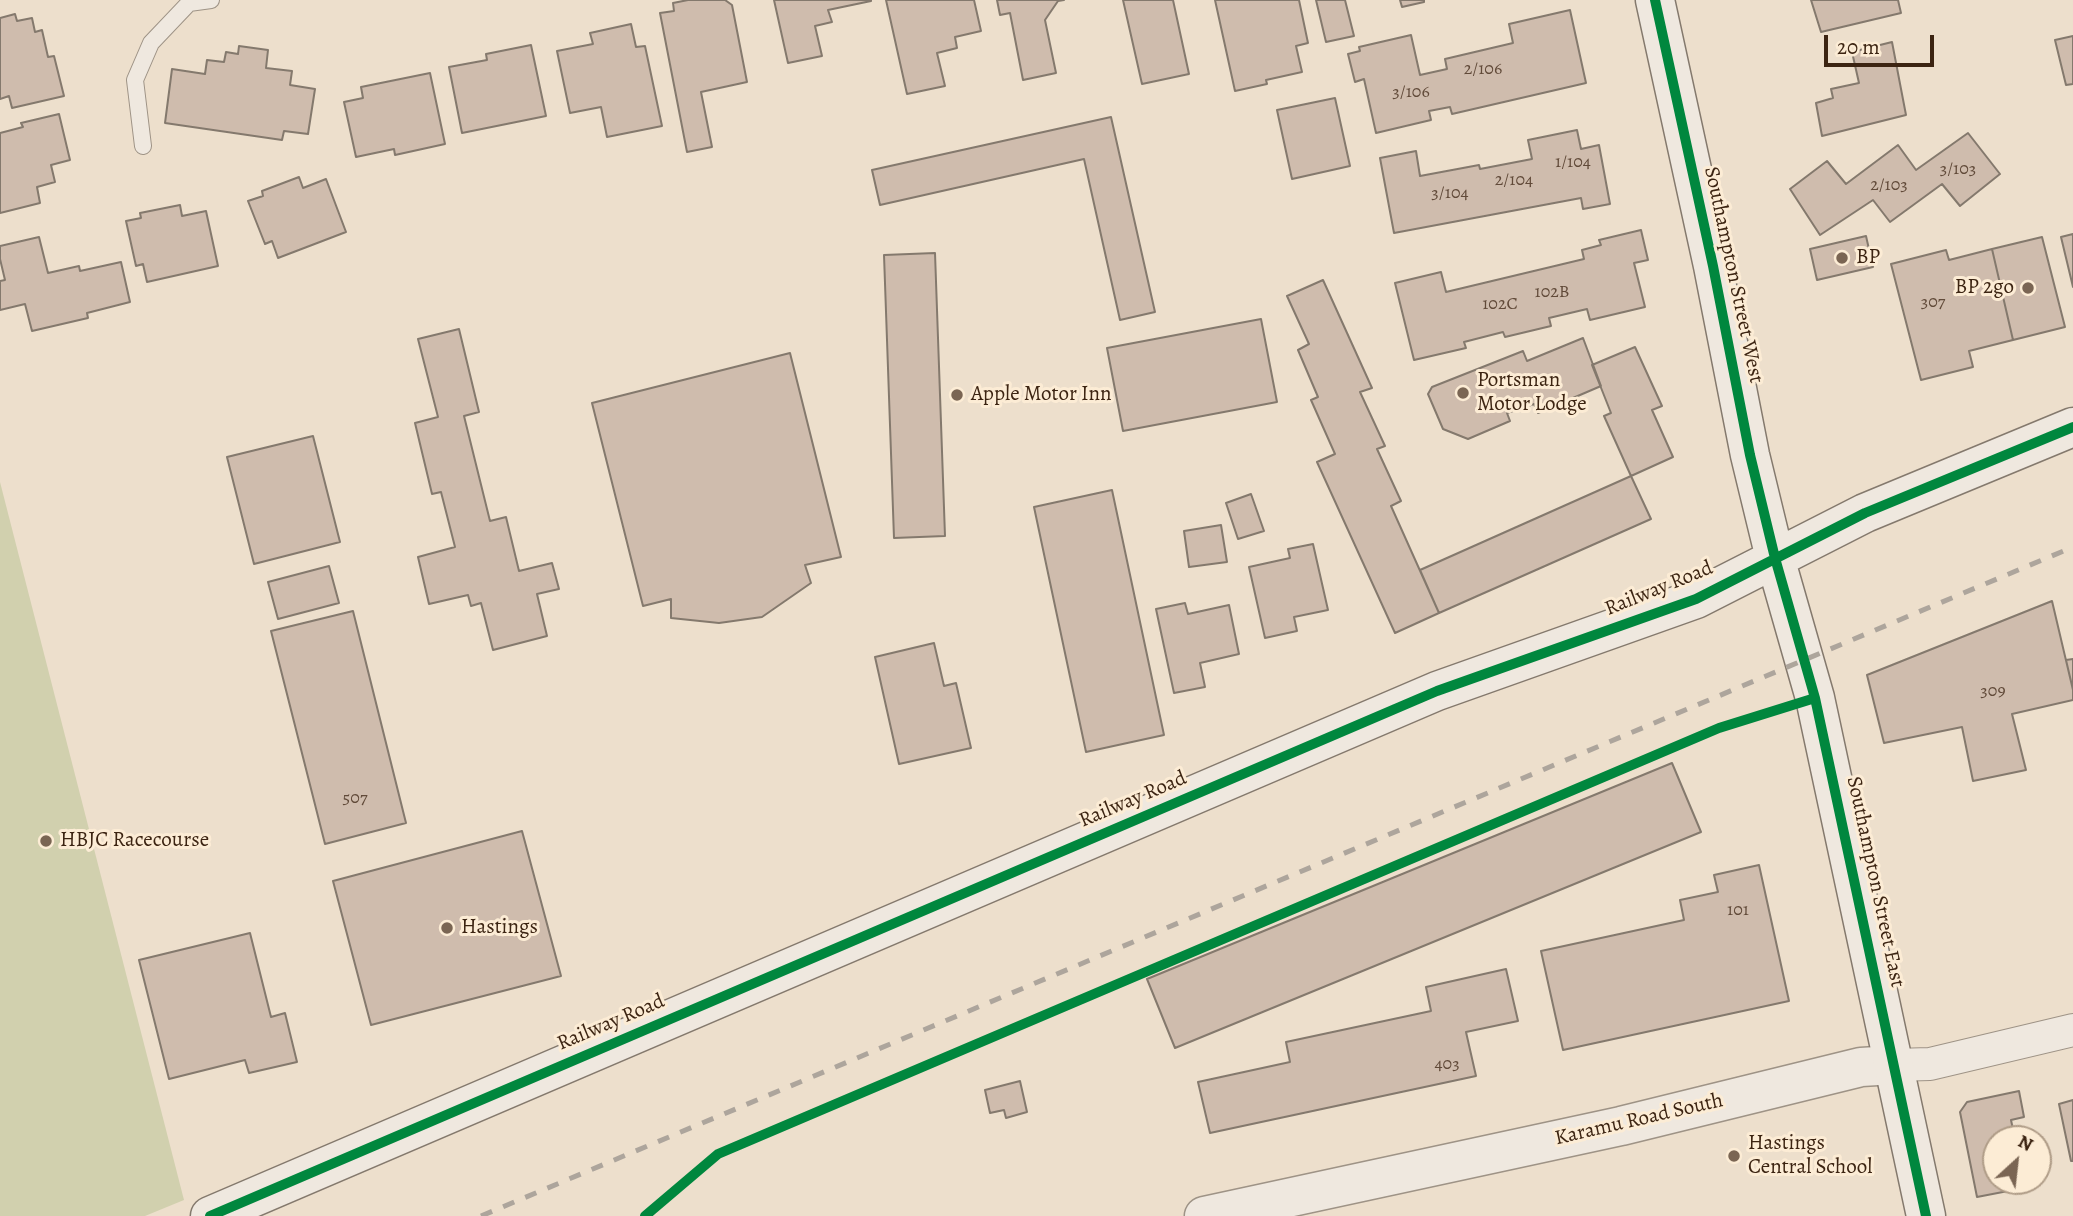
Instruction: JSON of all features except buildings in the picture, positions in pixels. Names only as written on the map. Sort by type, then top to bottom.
[{"type":"main road","name":"Southampton Street West","points":[[1655,0],[1713,266],[1750,455],[1775,558]]},
{"type":"main road","name":"Railway Road","points":[[209,1216],[1437,691],[1696,599],[1865,513],[2073,427]]},
{"type":"main road","name":"Southampton Street East","points":[[1775,558],[1815,698],[1926,1216]]},
{"type":"main road","name":"Karamu Road South","points":[[1204,1216],[1621,1126],[1861,1067],[1894,1065]]},
{"type":"street","name":"Karamu Road South","points":[[1894,1065],[1930,1064],[2073,1030]]},
{"type":"lane","points":[[143,146],[135,80],[151,43],[189,3],[211,0]]},
{"type":"green space","name":"HBJC Racecourse","points":[[0,482],[184,1200],[145,1216],[0,1216]]},
{"type":"railway","points":[[481,1216],[2073,547]]},
{"type":"cycle path","points":[[1655,0],[1713,266],[1750,455],[1775,558],[1815,698],[1926,1216]]},
{"type":"cycle path","points":[[210,1216],[1437,691],[1696,599],[1865,513],[2073,427]]},
{"type":"cycle path","points":[[645,1216],[718,1154],[1719,728],[1815,698]]},
{"type":"place","name":"BP","points":[[1842,258]]},
{"type":"place","name":"BP 2go","points":[[2028,288]]},
{"type":"place","name":"Portsman Motor Lodge","points":[[1463,393]]},
{"type":"place","name":"Apple Motor Inn","points":[[957,395]]},
{"type":"place","name":"HBJC Racecourse","points":[[46,841]]},
{"type":"place","name":"Hastings","points":[[447,928]]},
{"type":"place","name":"Hastings Central School","points":[[1734,1156]]}]
